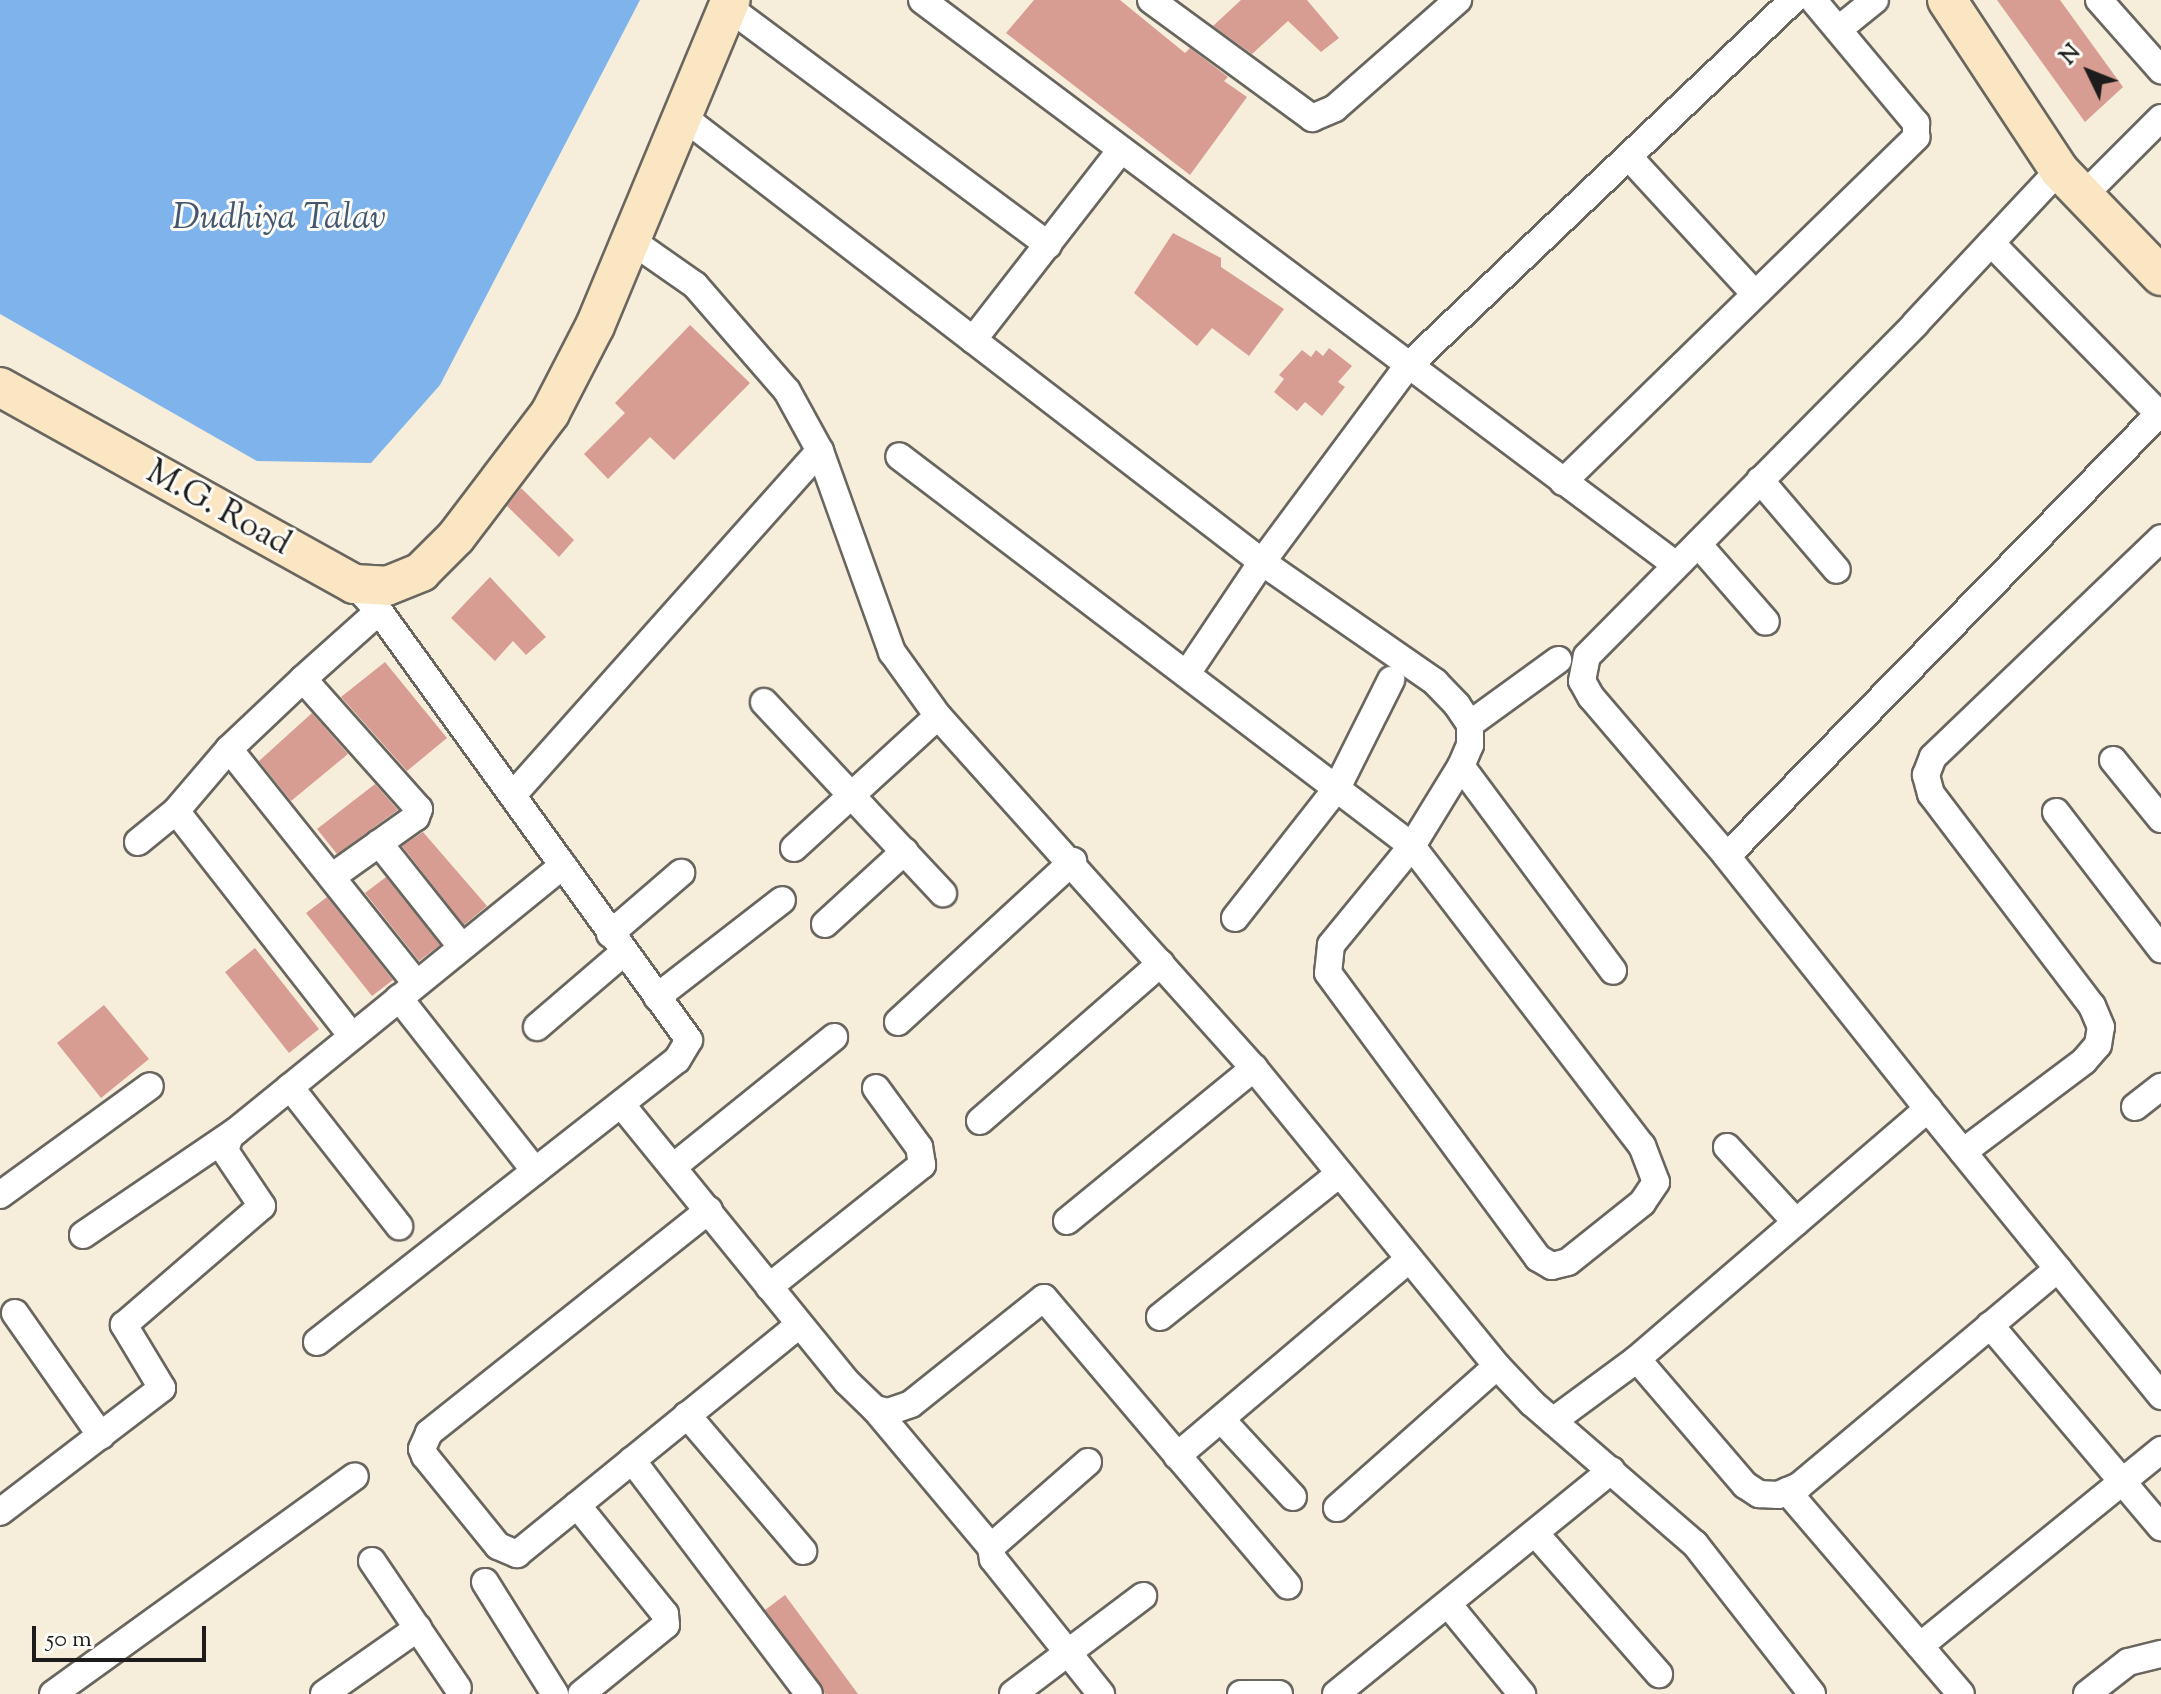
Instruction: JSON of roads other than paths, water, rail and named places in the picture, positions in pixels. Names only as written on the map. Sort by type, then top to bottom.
[{"type":"main road","points":[[1954,3],[2072,182],[2161,276]]},
{"type":"main road","points":[[367,598],[421,572],[439,554],[550,413],[632,241],[730,4]]},
{"type":"main road","points":[[0,361],[263,519],[334,555],[365,567],[393,568],[439,554]]},
{"type":"main road","name":"M.G. Road","points":[[0,387],[367,598]]},
{"type":"street","points":[[922,0],[1407,367],[1676,565]]},
{"type":"street","points":[[1151,0],[1312,118],[1335,108],[1458,0]]},
{"type":"street","points":[[1188,672],[1262,562],[1407,367],[1793,0]]},
{"type":"street","points":[[1563,482],[1918,131],[1813,0]]},
{"type":"street","points":[[1839,29],[1875,0]]},
{"type":"street","points":[[2099,0],[2161,70]]},
{"type":"street","points":[[730,4],[1048,245]]},
{"type":"street","points":[[682,116],[1262,562],[1435,682],[1470,724],[1470,745],[1461,766],[1412,846],[1331,945],[1326,959],[1328,973],[1527,1248],[1552,1266],[1568,1262],[1642,1203],[1656,1182],[1652,1165],[1412,846],[1188,672],[899,456]]},
{"type":"street","points":[[2161,118],[1991,243],[1587,656],[1582,681],[1727,856],[2058,1269],[2152,1367],[2161,1396]]},
{"type":"street","points":[[973,340],[1121,150]]},
{"type":"street","points":[[1629,157],[1755,294]]},
{"type":"street","points":[[632,241],[695,285],[739,331],[787,391],[820,451],[892,652],[938,716],[1073,861],[1254,1068],[1338,1175],[1497,1366],[1553,1421],[1695,1544],[1812,1694]]},
{"type":"street","points":[[1727,856],[2160,415],[1991,243]]},
{"type":"street","points":[[513,795],[820,451]]},
{"type":"street","points":[[1760,480],[1837,570]]},
{"type":"street","points":[[1963,1152],[2084,1061],[2098,1045],[2101,1027],[2092,1006],[1931,794],[1926,775],[1933,757],[2161,538]]},
{"type":"street","points":[[1698,544],[1766,622]]},
{"type":"street","points":[[138,842],[176,811],[229,749],[303,679],[367,598],[689,1040],[686,1051],[621,1104],[317,1342]]},
{"type":"street","points":[[1470,724],[1558,660]]},
{"type":"street","points":[[303,679],[419,809],[416,817],[333,876]]},
{"type":"street","points":[[1235,918],[1337,788],[1391,680]]},
{"type":"street","points":[[764,702],[943,893]]},
{"type":"street","points":[[794,848],[938,716]]},
{"type":"street","points":[[229,749],[333,876],[407,991],[535,1171]]},
{"type":"street","points":[[2113,760],[2161,819]]},
{"type":"street","points":[[1461,766],[1613,971]]},
{"type":"street","points":[[176,811],[352,1036]]},
{"type":"street","points":[[2056,812],[2161,949]]},
{"type":"street","points":[[379,843],[461,946]]},
{"type":"street","points":[[825,924],[905,851]]},
{"type":"street","points":[[898,1022],[1073,861]]},
{"type":"street","points":[[83,1235],[237,1131],[563,865]]},
{"type":"street","points":[[537,1027],[681,873]]},
{"type":"street","points":[[657,997],[782,900]]},
{"type":"street","points":[[980,1121],[1161,963]]},
{"type":"street","points":[[673,1167],[834,1037]]},
{"type":"street","points":[[1067,1221],[1254,1068]]},
{"type":"street","points":[[0,1195],[150,1086]]},
{"type":"street","points":[[290,1087],[399,1226]]},
{"type":"street","points":[[2135,1107],[2161,1087]]},
{"type":"street","points":[[769,1287],[922,1165],[919,1147],[876,1088]]},
{"type":"street","points":[[621,1104],[799,1325],[875,1409],[991,1547],[993,1559],[1101,1694]]},
{"type":"street","points":[[1553,1421],[1637,1359],[1928,1109]]},
{"type":"street","points":[[0,1512],[162,1388],[127,1335],[127,1319],[262,1206],[225,1151],[237,1131]]},
{"type":"street","points":[[1727,1147],[1796,1222]]},
{"type":"street","points":[[1160,1317],[1338,1175]]},
{"type":"street","points":[[709,1210],[424,1440],[425,1456],[511,1555],[799,1325]]},
{"type":"street","points":[[1177,1456],[1408,1260]]},
{"type":"street","points":[[1637,1359],[1745,1485],[1759,1494],[1787,1491],[2058,1269]]},
{"type":"street","points":[[875,1409],[888,1412],[911,1404],[1044,1298],[1288,1586]]},
{"type":"street","points":[[15,1313],[101,1436]]},
{"type":"street","points":[[1990,1325],[2161,1527]]},
{"type":"street","points":[[1337,1508],[1497,1366]]},
{"type":"street","points":[[687,1415],[803,1551]]},
{"type":"street","points":[[1221,1419],[1293,1497]]},
{"type":"street","points":[[1920,1646],[2161,1450]]},
{"type":"street","points":[[632,1460],[809,1694]]},
{"type":"street","points":[[991,1547],[1088,1462]]},
{"type":"street","points":[[1336,1694],[1366,1685],[1448,1604],[1612,1470]]},
{"type":"street","points":[[53,1694],[355,1476]]},
{"type":"street","points":[[1787,1491],[1961,1694]]},
{"type":"street","points":[[577,1505],[665,1614],[666,1625],[581,1694]]},
{"type":"street","points":[[1535,1533],[1659,1674]]},
{"type":"street","points":[[372,1561],[458,1688]]},
{"type":"street","points":[[485,1582],[555,1694]]},
{"type":"street","points":[[1013,1694],[1143,1596]]},
{"type":"street","points":[[1448,1604],[1522,1694]]},
{"type":"street","points":[[324,1694],[418,1628]]},
{"type":"street","points":[[2087,1694],[2128,1662],[2161,1654]]},
{"type":"street","points":[[1241,1694],[1279,1694]]},
{"type":"water","name":"Dudhiya Talav","points":[[0,0],[640,0],[440,385],[371,463],[257,461],[0,314]]}]
